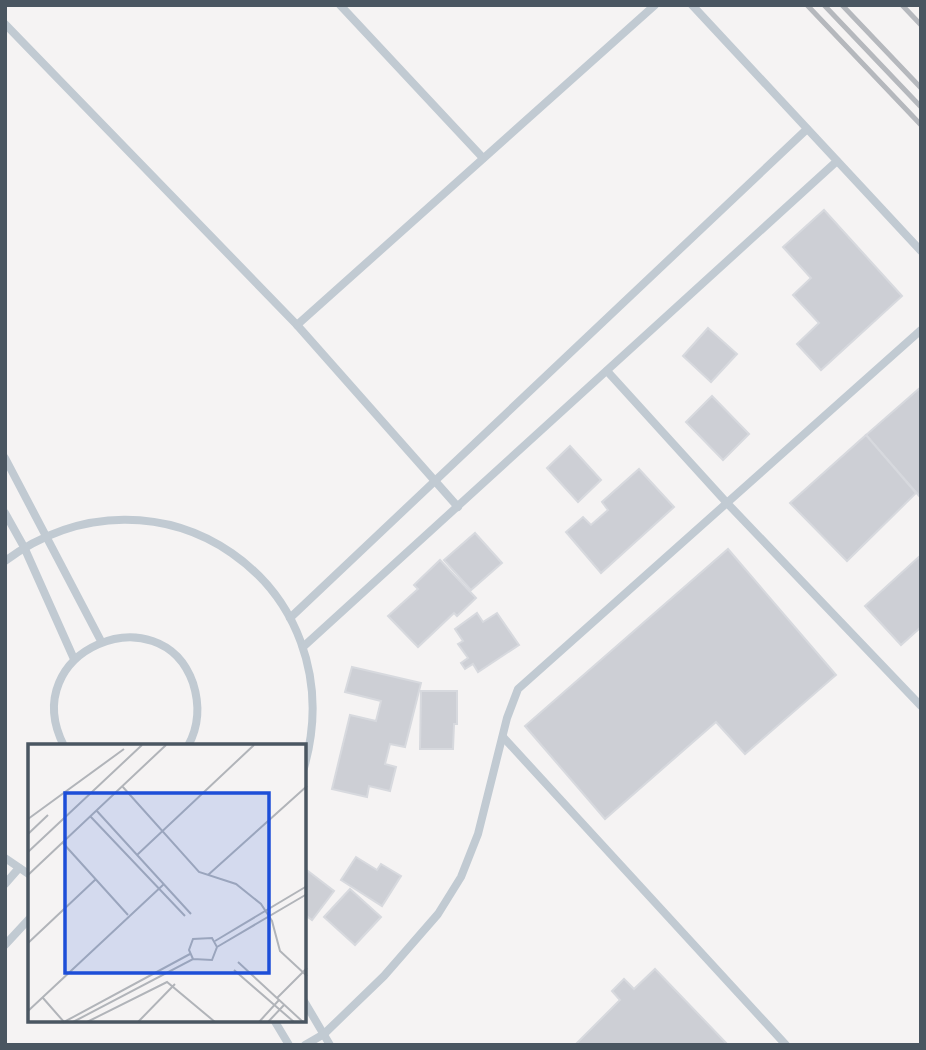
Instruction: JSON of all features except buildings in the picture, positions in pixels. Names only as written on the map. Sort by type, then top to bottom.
[{"type":"lane","points":[[340,5],[483,158]]},
{"type":"lane","points":[[298,325],[655,5]]},
{"type":"lane","points":[[692,5],[921,251]]},
{"type":"lane","points":[[5,24],[298,325],[458,507]]},
{"type":"lane","points":[[290,618],[807,129]]},
{"type":"lane","points":[[303,647],[837,161]]},
{"type":"lane","points":[[305,1045],[324,1034],[384,976],[438,914],[461,877],[478,834],[511,702],[524,683],[921,330]]},
{"type":"lane","points":[[607,371],[727,503],[921,706]]},
{"type":"lane","points":[[5,458],[101,641]]},
{"type":"lane","points":[[5,513],[24,547],[74,659]]},
{"type":"lane","points":[[5,561],[47,535],[85,523],[125,519],[185,529],[221,546],[267,584],[290,618],[303,647],[309,667],[314,709],[313,730],[306,760]]},
{"type":"lane","points":[[63,744],[57,731],[54,705],[60,680],[74,659],[101,641],[121,637],[142,638],[161,646],[178,659],[190,676],[197,695],[198,716],[189,744]]},
{"type":"lane","points":[[503,737],[786,1045]]},
{"type":"lane","points":[[5,858],[28,874]]},
{"type":"lane","points":[[5,884],[19,868]]},
{"type":"lane","points":[[5,945],[28,920]]},
{"type":"lane","points":[[306,1003],[330,1045]]},
{"type":"lane","points":[[275,1022],[289,1045]]},
{"type":"railway","points":[[807,5],[921,125]]},
{"type":"railway","points":[[824,5],[921,107]]},
{"type":"railway","points":[[842,5],[921,88]]},
{"type":"railway","points":[[902,5],[921,25]]}]
